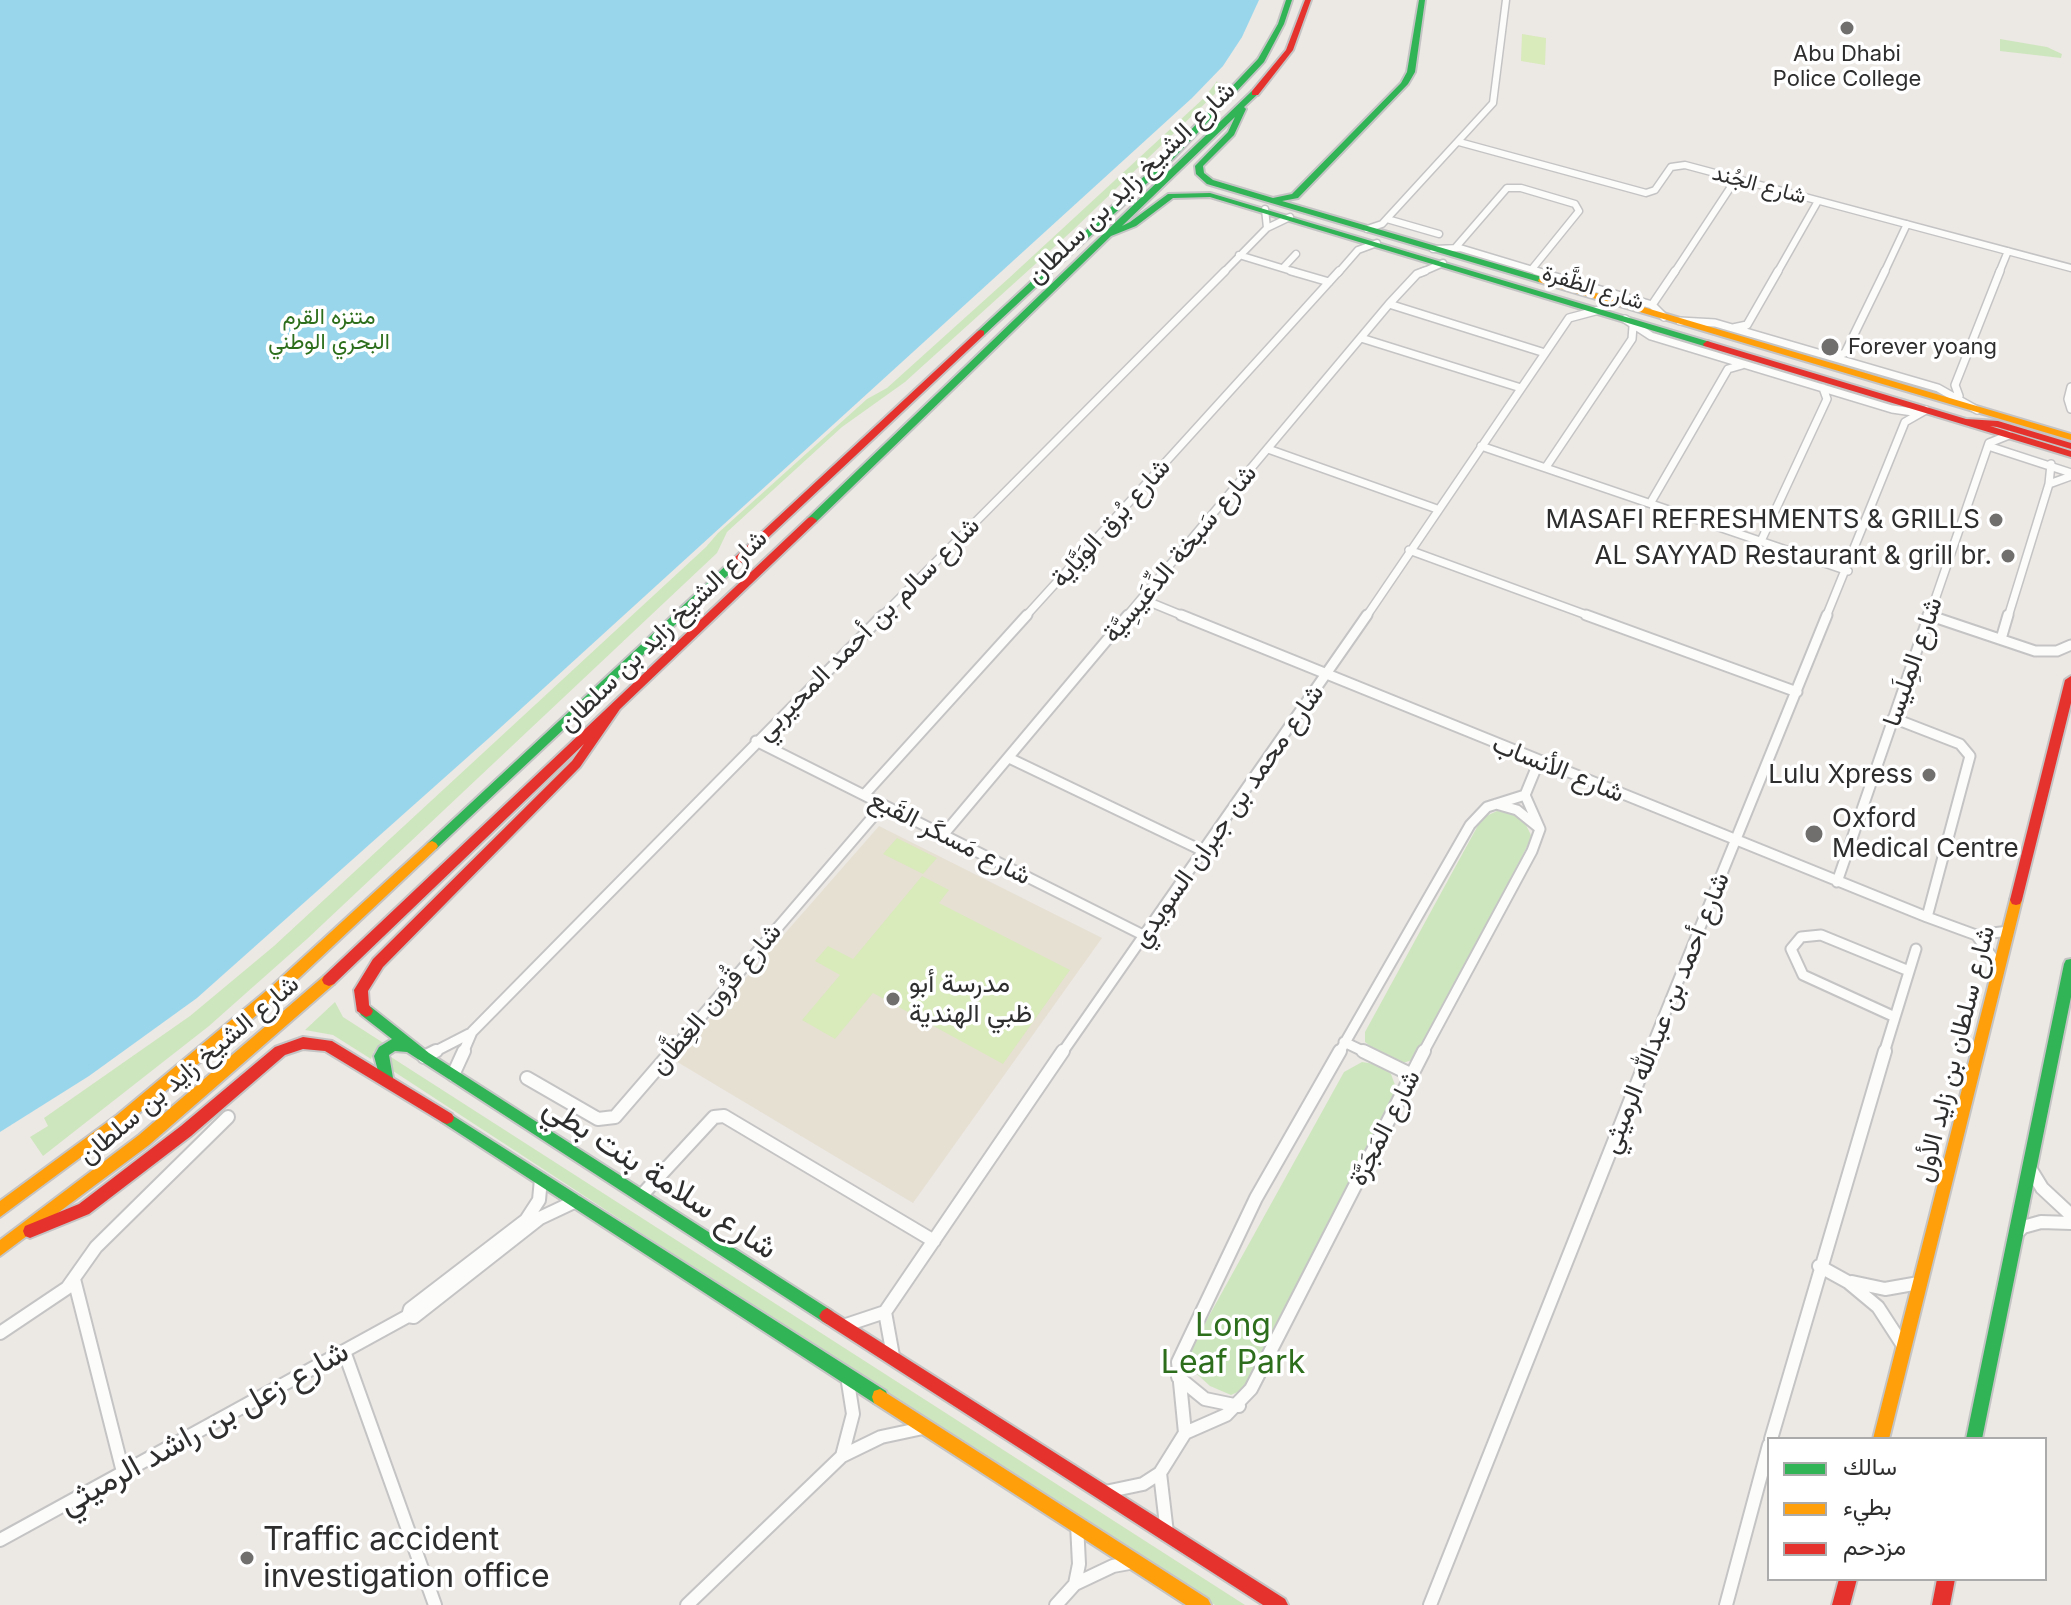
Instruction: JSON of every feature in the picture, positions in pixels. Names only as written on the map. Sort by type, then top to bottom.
[{"type":"main road","name":"شارع الشيخ زايد بن سلطان","points":[[0,1210],[122,1119],[277,990],[1171,156],[1261,60],[1281,24],[1289,0]]},
{"type":"main road","name":"شارع الشيخ زايد بن سلطان","points":[[0,1249],[144,1140],[302,1006],[1242,109],[1289,50],[1308,0]]},
{"type":"main road","points":[[1266,205],[1294,207],[1407,80],[1422,0]]},
{"type":"main road","name":"شارع الظَّفرة","points":[[1227,194],[1204,179],[1198,169],[1231,133],[1242,109]]},
{"type":"main road","name":"شارع الظَّفرة","points":[[1111,234],[1133,224],[1171,196],[1227,194],[1266,205],[1294,207],[1367,229],[1382,230],[1433,249],[2071,437]]},
{"type":"main road","name":"شارع الظَّفرة","points":[[1294,207],[1351,235],[1382,230],[1413,254],[2071,454]]},
{"type":"main road","points":[[1965,422],[1998,424],[2071,446]]},
{"type":"main road","name":"شارع سلطان بن زايد الأول","points":[[1881,1437],[2071,680]]},
{"type":"main road","name":"شارع سلامة بنت بطي","points":[[620,702],[576,764],[367,977],[361,990],[362,1007],[424,1057],[1279,1605]]},
{"type":"main road","points":[[1974,1437],[2012,1238],[2071,964]]},
{"type":"main road","points":[[23,1233],[84,1209],[186,1131],[268,1059],[303,1043],[327,1045],[386,1078],[1202,1605]]},
{"type":"main road","points":[[386,1078],[381,1056],[384,1051],[393,1045],[408,1046]]},
{"type":"main road","points":[[1941,1603],[1946,1581]]},
{"type":"main road","points":[[1844,1605],[1847,1583]]},
{"type":"street","points":[[1382,230],[1494,100],[1506,0]]},
{"type":"street","name":"شارع الجُند","points":[[1459,142],[1643,193],[1654,191],[1671,167],[1678,164],[2071,268]]},
{"type":"street","points":[[1652,305],[1736,179]]},
{"type":"street","points":[[1456,247],[1507,188],[1521,188],[1575,204],[1579,211],[1532,269]]},
{"type":"street","points":[[1732,328],[1747,325],[1818,201]]},
{"type":"street","points":[[1266,205],[1267,228]]},
{"type":"street","name":"شارع سالم بن أحمد المحيربي","points":[[424,1057],[472,1032],[1239,255],[1294,207]]},
{"type":"street","points":[[1831,357],[1845,353],[1907,224]]},
{"type":"street","name":"شارع الظَّفرة","points":[[1382,230],[1439,234]]},
{"type":"street","name":"شارع بُرق الوَيَّاية","points":[[864,795],[1358,250],[1382,230]]},
{"type":"street","points":[[1351,235],[1358,250]]},
{"type":"street","name":"شارع الظَّفرة","points":[[1433,249],[1456,247],[1652,305],[1671,319],[1708,322],[1732,328],[1931,386],[1962,399],[1977,410]]},
{"type":"street","points":[[1962,399],[1955,385],[2008,251]]},
{"type":"street","points":[[1283,268],[1296,254]]},
{"type":"street","points":[[1413,254],[1418,265],[1417,274]]},
{"type":"street","points":[[1239,255],[1329,282]]},
{"type":"street","name":"شارع سَبخة الدِّعَيسِيَّة","points":[[943,835],[1389,304],[1417,274],[1443,263]]},
{"type":"street","points":[[1559,299],[1569,318],[1599,310]]},
{"type":"street","points":[[1389,304],[1545,353]]},
{"type":"street","name":"شارع محمد بن جبران السويدي","points":[[885,1312],[1201,850],[1328,675],[1409,550],[1569,318]]},
{"type":"street","points":[[1629,322],[1651,336],[1892,409],[1923,411]]},
{"type":"street","points":[[1546,467],[1632,339],[1629,322]]},
{"type":"street","points":[[1747,325],[1755,335]]},
{"type":"street","points":[[1632,339],[1651,336]]},
{"type":"street","points":[[1361,338],[1521,388]]},
{"type":"street","points":[[1845,353],[1854,364]]},
{"type":"street","points":[[1718,356],[1728,369]]},
{"type":"street","points":[[1651,502],[1728,369],[1745,364]]},
{"type":"street","points":[[1931,386],[1955,385]]},
{"type":"street","points":[[2071,387],[2068,399],[2071,409]]},
{"type":"street","points":[[1761,541],[1827,399],[1823,388]]},
{"type":"street","points":[[1827,399],[1847,395]]},
{"type":"street","points":[[1892,409],[1905,422],[1923,411]]},
{"type":"street","name":"شارع أحمد بن عبدالله الرميثي","points":[[1430,1605],[1567,1256],[1848,571],[1905,422]]},
{"type":"street","points":[[1980,426],[1989,444],[2051,464],[2071,474]]},
{"type":"street","points":[[1989,444],[2009,435]]},
{"type":"street","name":"شارع المِلَيسا","points":[[1837,882],[1989,444]]},
{"type":"street","points":[[1481,446],[1848,571]]},
{"type":"street","points":[[1268,449],[1437,509]]},
{"type":"street","points":[[2001,639],[2049,484],[2051,464]]},
{"type":"street","points":[[2049,484],[2071,474]]},
{"type":"street","points":[[1409,550],[1797,692]]},
{"type":"street","name":"شارع الأنساب","points":[[1142,599],[1927,917],[1976,935],[2009,931]]},
{"type":"street","points":[[1928,615],[2041,652],[2057,651],[2071,645]]},
{"type":"street","points":[[1893,718],[1960,744],[1970,756],[1927,917]]},
{"type":"street","name":"شارع مَسكَر القَبع","points":[[756,741],[1143,935]]},
{"type":"street","points":[[1009,758],[1201,850]]},
{"type":"street","points":[[1539,761],[1525,795],[1540,829]]},
{"type":"street","points":[[1185,1433],[1178,1362],[1256,1198],[1470,825],[1481,811],[1525,795]]},
{"type":"street","points":[[1495,804],[1524,814],[1540,829]]},
{"type":"street","name":"شارع قُرُون الغِظَّان","points":[[527,1078],[598,1119],[615,1117],[883,805]]},
{"type":"street","name":"شارع المَجَرَّة","points":[[1239,1406],[1251,1389],[1412,1075],[1532,851],[1540,829]]},
{"type":"street","points":[[1895,1017],[1803,975],[1792,958],[1791,949],[1801,937],[1821,935],[1909,971]]},
{"type":"street","points":[[1976,935],[1999,966]]},
{"type":"street","points":[[1772,1437],[1819,1266],[1916,949]]},
{"type":"street","name":"شارع سالم بن أحمد المحيربي","points":[[453,1075],[472,1032]]},
{"type":"street","points":[[1344,1042],[1412,1075]]},
{"type":"street","points":[[641,1196],[714,1117],[724,1116],[934,1241]]},
{"type":"street","points":[[0,1333],[60,1295],[87,1258],[135,1206],[228,1117]]},
{"type":"street","points":[[2027,1165],[2042,1188],[2071,1215]]},
{"type":"street","name":"شارع زعل بن راشد الرميثي","points":[[408,1316],[410,1309],[526,1220],[539,1200],[541,1179]]},
{"type":"street","name":"شارع زعل بن راشد الرميثي","points":[[0,1540],[408,1316],[414,1317],[548,1212],[577,1201]]},
{"type":"street","points":[[2012,1238],[2023,1227],[2041,1222],[2071,1223]]},
{"type":"street","points":[[1819,1266],[1848,1282],[1878,1307],[1903,1345]]},
{"type":"street","points":[[74,1279],[123,1472]]},
{"type":"street","points":[[1848,1282],[1885,1289],[1919,1283]]},
{"type":"street","points":[[843,1326],[885,1312],[888,1341],[895,1360]]},
{"type":"street","points":[[344,1351],[435,1605]]},
{"type":"street","points":[[842,1456],[853,1425],[854,1409],[847,1376]]},
{"type":"street","points":[[1178,1377],[1205,1399],[1239,1406]]},
{"type":"street","points":[[1102,1492],[1143,1484],[1160,1473],[1185,1433],[1239,1406]]},
{"type":"street","points":[[687,1605],[842,1456],[881,1437],[926,1427]]},
{"type":"street","points":[[1726,1605],[1767,1452]]},
{"type":"street","points":[[1160,1473],[1167,1534]]},
{"type":"street","points":[[1075,1584],[1079,1564],[1077,1524]]},
{"type":"street","points":[[1056,1605],[1075,1584],[1113,1566],[1135,1562]]},
{"type":"shaded area","name":"مدرسة أبو ظبي الهندية","points":[[879,826],[1102,938],[913,1203],[674,1060]]},
{"type":"green space","points":[[1522,34],[1546,38],[1545,65],[1521,61]]},
{"type":"green space","points":[[2000,39],[2047,47],[2062,54],[2061,58],[2000,51]]},
{"type":"green space","points":[[1217,81],[1220,89],[1073,230],[905,382],[842,427],[727,532],[717,553],[307,939],[209,1026],[43,1156],[30,1137],[48,1126],[44,1118],[190,1016],[274,946],[718,533],[867,399],[887,388],[1009,278],[1205,97]]},
{"type":"green space","points":[[1497,811],[1515,813],[1524,821],[1532,837],[1418,1058],[1403,1063],[1384,1057],[1365,1042],[1365,1032],[1482,818]]},
{"type":"green space","points":[[897,838],[937,858],[923,874],[883,854]]},
{"type":"green space","points":[[922,876],[949,890],[939,903],[1070,970],[1003,1064],[873,993],[835,1039],[802,1020],[840,975],[815,961],[828,946],[853,959]]},
{"type":"green space","points":[[335,1002],[343,1017],[385,1044],[374,1051],[371,1059],[333,1035],[305,1030]]},
{"type":"green space","points":[[391,1057],[1245,1605],[1215,1605],[1131,1553],[390,1069],[386,1059]]},
{"type":"green space","name":"Long Leaf Park","points":[[1362,1062],[1381,1065],[1391,1074],[1399,1096],[1249,1387],[1231,1395],[1210,1386],[1189,1367],[1189,1352],[1344,1072]]},
{"type":"water","name":"متنزه القرم البحري الوطني","points":[[0,0],[1259,0],[1242,37],[1223,66],[1192,98],[489,738],[197,998],[89,1076],[0,1132]]},
{"type":"traffic: fast","points":[[981,333],[1171,156],[1261,60],[1281,24],[1289,0]]},
{"type":"traffic: fast","points":[[1274,200],[1295,196],[1404,84],[1411,72],[1422,0]]},
{"type":"traffic: fast","points":[[812,520],[1255,93]]},
{"type":"traffic: fast","points":[[1242,109],[1231,133],[1199,166],[1200,174],[1210,182],[1542,280]]},
{"type":"traffic: fast","points":[[1111,234],[1133,224],[1171,196],[1210,195],[1707,344]]},
{"type":"traffic: fast","points":[[432,846],[737,561]]},
{"type":"traffic: fast","points":[[1974,1437],[2071,964]]},
{"type":"traffic: fast","points":[[366,1011],[424,1057],[827,1316]]},
{"type":"traffic: fast","points":[[386,1078],[381,1056],[384,1051],[393,1045],[406,1046]]},
{"type":"traffic: fast","points":[[447,1118],[880,1397]]},
{"type":"traffic: slow","points":[[1542,280],[2071,437]]},
{"type":"traffic: slow","points":[[0,1210],[122,1119],[277,990],[432,846]]},
{"type":"traffic: slow","points":[[1882,1437],[2016,900]]},
{"type":"traffic: slow","points":[[0,1249],[144,1140],[329,980]]},
{"type":"traffic: slow","points":[[880,1397],[1202,1605]]},
{"type":"traffic: jam","points":[[1255,93],[1289,50],[1308,0]]},
{"type":"traffic: jam","points":[[737,561],[981,333]]},
{"type":"traffic: jam","points":[[1707,344],[2071,454]]},
{"type":"traffic: jam","points":[[1965,422],[1998,424],[2071,446]]},
{"type":"traffic: jam","points":[[329,980],[812,520]]},
{"type":"traffic: jam","points":[[2016,900],[2071,680]]},
{"type":"traffic: jam","points":[[366,1011],[362,1007],[361,990],[378,963],[576,764],[615,710]]},
{"type":"traffic: jam","points":[[30,1231],[84,1209],[186,1131],[280,1051],[303,1043],[327,1045],[447,1118]]},
{"type":"traffic: jam","points":[[827,1316],[1279,1605]]},
{"type":"traffic: jam","points":[[1841,1605],[1847,1581]]},
{"type":"traffic: jam","points":[[1941,1605],[1946,1581]]},
{"type":"place","name":"Abu Dhabi Police College","points":[[1847,28]]},
{"type":"place","name":"Forever yoang","points":[[1830,347]]},
{"type":"place","name":"MASAFI REFRESHMENTS & GRILLS","points":[[1996,520]]},
{"type":"place","name":"AL SAYYAD Restaurant & grill br.","points":[[2008,556]]},
{"type":"place","name":"Lulu Xpress","points":[[1929,775]]},
{"type":"place","name":"Oxford Medical Centre","points":[[1814,834]]},
{"type":"place","name":"مدرسة أبو ظبي الهندية","points":[[893,999]]},
{"type":"place","name":"Traffic accident investigation office","points":[[247,1558]]}]
